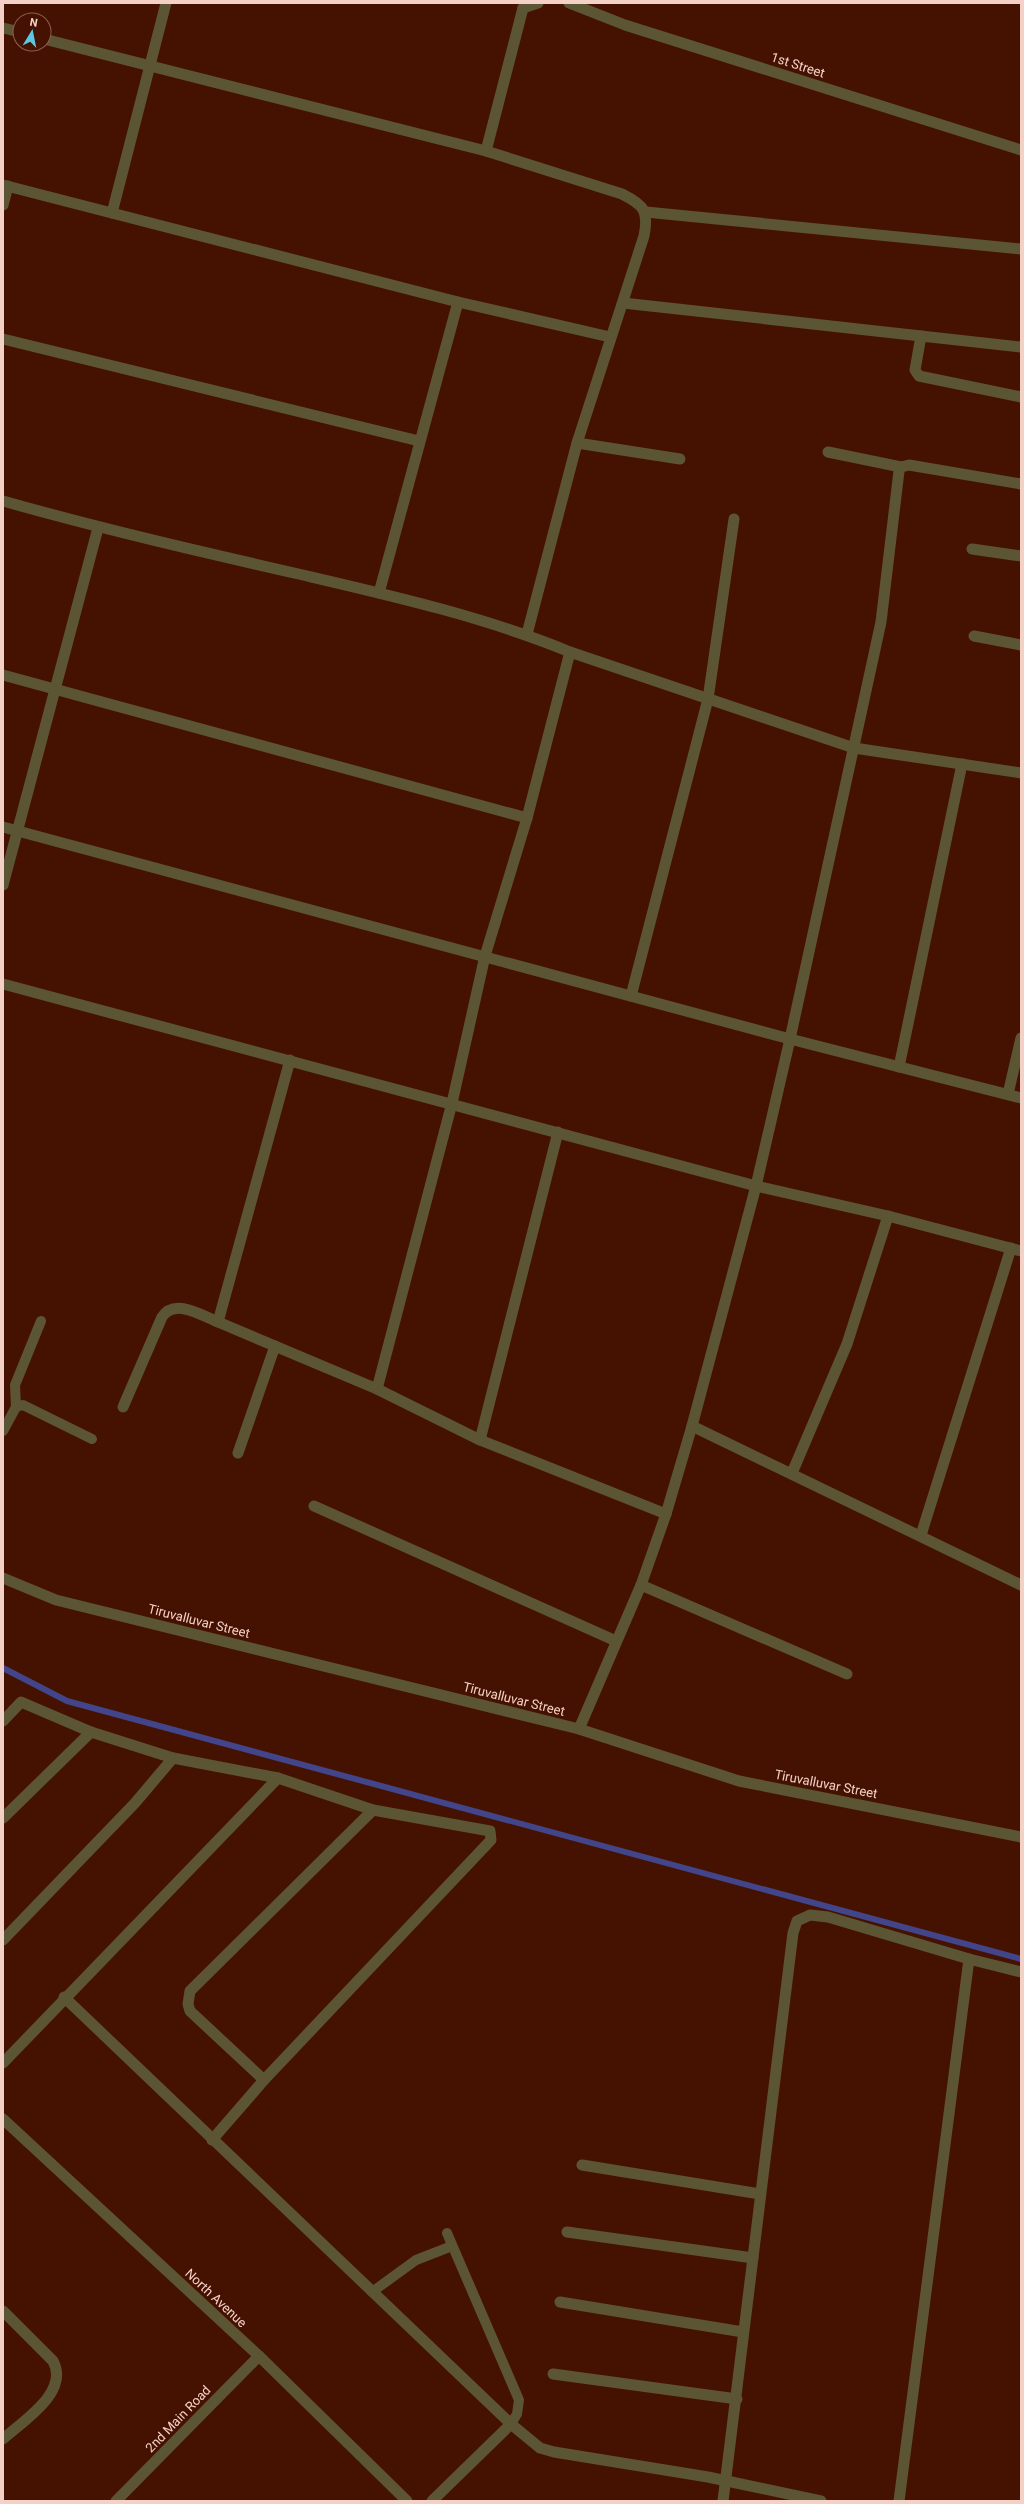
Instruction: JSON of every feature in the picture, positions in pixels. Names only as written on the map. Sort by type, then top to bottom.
[{"type":"street","points":[[112,213],[166,3]]},
{"type":"street","points":[[486,151],[520,6],[538,3]]},
{"type":"street","name":"1st Street","points":[[569,3],[624,25],[1021,150]]},
{"type":"street","points":[[52,41],[149,67],[486,151],[622,194],[636,201],[646,212],[647,222],[644,236],[623,303],[610,337],[577,443],[527,634]]},
{"type":"street","points":[[3,205],[6,185],[458,302],[610,337]]},
{"type":"street","points":[[646,212],[1021,249]]},
{"type":"street","points":[[379,593],[419,441],[458,302]]},
{"type":"street","points":[[623,303],[1021,347]]},
{"type":"street","points":[[921,336],[916,370],[919,376],[1021,397]]},
{"type":"street","points":[[3,339],[419,441]]},
{"type":"street","points":[[577,443],[680,460]]},
{"type":"street","points":[[828,452],[901,467],[909,465],[1021,484]]},
{"type":"street","points":[[579,1729],[641,1585],[666,1514],[692,1426],[756,1186],[854,748],[880,622],[901,467]]},
{"type":"street","points":[[3,501],[98,528],[379,593],[527,634],[570,652],[854,748],[1021,773]]},
{"type":"street","points":[[631,996],[708,699],[734,519]]},
{"type":"street","points":[[3,885],[98,528]]},
{"type":"street","points":[[972,550],[1021,556]]},
{"type":"street","points":[[974,636],[1021,645]]},
{"type":"street","points":[[376,1389],[452,1103],[485,956],[527,818],[570,652]]},
{"type":"street","points":[[3,675],[527,818]]},
{"type":"street","points":[[899,1067],[962,764]]},
{"type":"street","points":[[3,828],[790,1039],[1021,1098]]},
{"type":"street","points":[[3,984],[452,1103],[756,1186],[888,1216],[1016,1249],[921,1535]]},
{"type":"street","points":[[1008,1094],[1021,1038]]},
{"type":"street","points":[[218,1322],[290,1060]]},
{"type":"street","points":[[480,1440],[558,1132]]},
{"type":"street","points":[[792,1473],[847,1344],[888,1216]]},
{"type":"street","points":[[123,1407],[162,1317],[167,1310],[174,1307],[218,1322],[376,1389],[480,1440],[666,1514]]},
{"type":"street","points":[[238,1453],[275,1346]]},
{"type":"street","points":[[692,1426],[921,1535],[1021,1585]]},
{"type":"street","points":[[314,1506],[616,1641]]},
{"type":"street","name":"Tiruvalluvar Street","points":[[3,1578],[56,1600],[579,1729],[739,1781],[1021,1837]]},
{"type":"street","points":[[641,1585],[847,1674]]},
{"type":"street","points":[[3,1721],[21,1702],[91,1732],[173,1758],[278,1778],[373,1810],[486,1829],[492,1835],[491,1840],[264,2080],[212,2140]]},
{"type":"street","points":[[3,1818],[91,1732]]},
{"type":"street","points":[[3,1939],[135,1803],[173,1758]]},
{"type":"street","points":[[3,2063],[64,1997],[278,1778]]},
{"type":"street","points":[[264,2080],[190,2010],[188,2004],[190,1991],[373,1810]]},
{"type":"street","points":[[723,2501],[737,2399],[743,2332],[793,1933],[797,1921],[810,1915],[828,1917],[969,1959],[1021,1972]]},
{"type":"street","points":[[899,2501],[969,1959]]},
{"type":"street","points":[[64,1997],[511,2424],[540,2448],[554,2452],[726,2481],[821,2501]]},
{"type":"street","name":"North Avenue","points":[[3,2119],[259,2356],[407,2501]]},
{"type":"street","points":[[582,2165],[760,2194]]},
{"type":"street","points":[[567,2232],[753,2258]]},
{"type":"street","points":[[560,2302],[743,2332]]},
{"type":"street","points":[[3,2311],[53,2361],[57,2369],[58,2378],[52,2395],[3,2439]]},
{"type":"street","name":"2nd Main Road","points":[[116,2501],[259,2356]]},
{"type":"street","points":[[553,2374],[737,2399]]},
{"type":"street","points":[[432,2501],[511,2424]]},
{"type":"lane","points":[[3,1431],[16,1407],[16,1385],[41,1321]]},
{"type":"lane","points":[[16,1407],[23,1405],[92,1438]]},
{"type":"lane","points":[[447,2233],[519,2400],[517,2414],[511,2424]]},
{"type":"lane","points":[[372,2292],[416,2260],[452,2246]]},
{"type":"waterway","points":[[3,1668],[67,1701],[1021,1959]]}]
